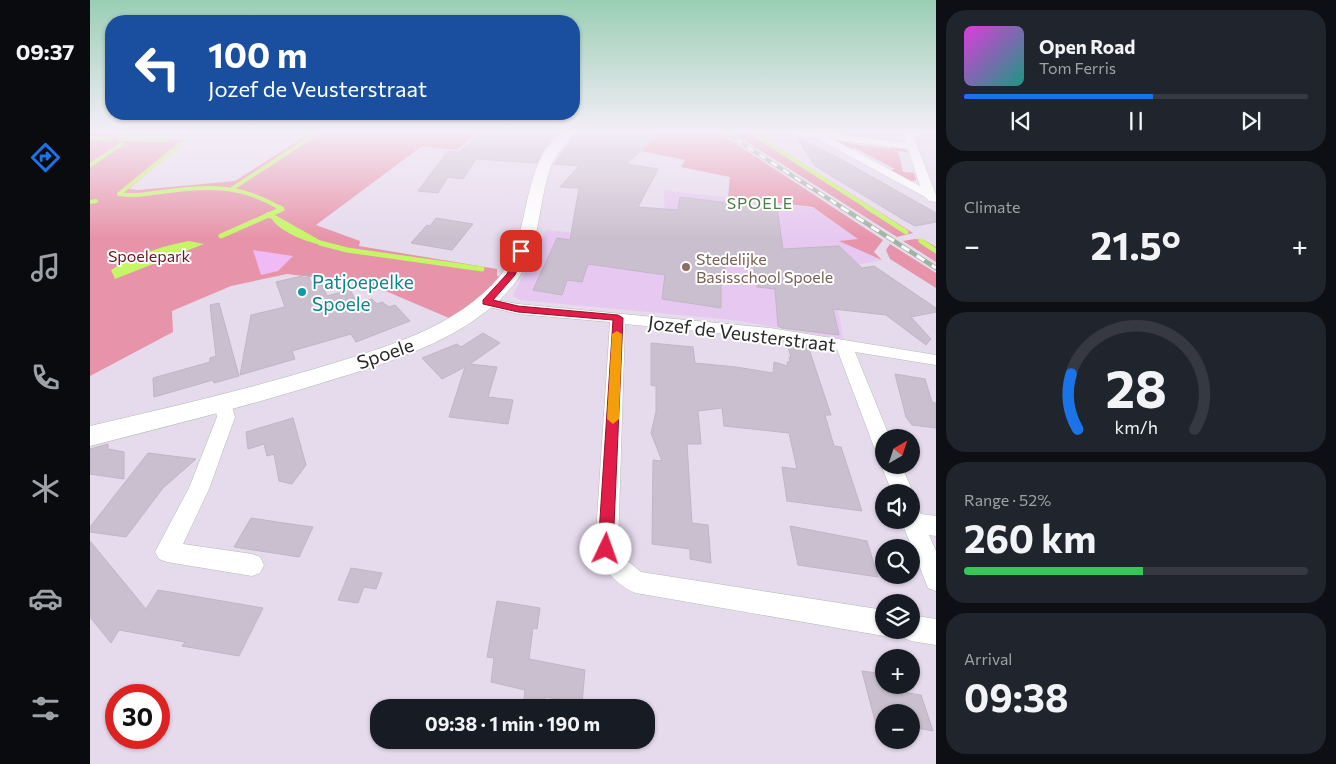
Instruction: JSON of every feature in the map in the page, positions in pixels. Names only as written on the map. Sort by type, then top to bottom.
[{"type":"street","name":"Spoele","points":[[90,436],[281,388],[398,349],[452,326],[486,302],[507,281],[517,263],[545,168]]},
{"type":"street","points":[[877,168],[932,198]]},
{"type":"street","points":[[921,168],[932,198]]},
{"type":"street","name":"Jozef de Veusterstraat","points":[[486,302],[518,309],[770,333],[936,360]]},
{"type":"street","points":[[618,318],[606,549],[617,568],[636,582],[875,622]]},
{"type":"street","points":[[844,345],[877,429]]},
{"type":"street","name":"Jozef de Veusterstraat","points":[[908,355],[936,349]]},
{"type":"street","points":[[223,402],[226,417],[216,444],[199,489],[167,552],[252,565]]},
{"type":"street","points":[[920,522],[936,526]]},
{"type":"street","points":[[916,529],[936,580]]},
{"type":"street","points":[[920,629],[936,632]]},
{"type":"shaded area","name":"Stedelijke Basisschool Spoele","points":[[664,190],[815,208],[858,239],[841,241],[882,260],[806,275],[838,308],[843,339],[733,320],[520,300],[513,296],[546,230],[665,241]]},
{"type":"shaded area","points":[[267,212],[277,213],[275,215],[330,246],[307,241],[289,233],[272,219],[264,216]]},
{"type":"shaded area","points":[[189,241],[204,244],[115,279],[111,270],[149,252]]},
{"type":"green space","name":"Spoelepark","points":[[90,168],[154,168],[129,189],[138,190],[235,181],[256,168],[393,168],[316,225],[360,241],[359,246],[497,269],[497,276],[501,277],[471,306],[449,318],[369,284],[287,274],[231,286],[172,311],[173,332],[90,376]]},
{"type":"green space","points":[[684,168],[772,168],[883,240],[874,252],[882,260],[839,241],[858,239],[813,207],[728,197],[730,177]]},
{"type":"green space","points":[[787,168],[809,168],[913,233],[897,237]]},
{"type":"green space","points":[[892,168],[902,168],[903,172],[914,173],[916,180],[908,182],[888,171],[895,169]]},
{"type":"green space","points":[[924,240],[936,247],[936,262],[903,241]]},
{"type":"green space","points":[[890,244],[936,273],[936,288],[890,259],[886,250]]},
{"type":"sand","points":[[253,250],[293,256],[278,271],[261,275]]},
{"type":"building","points":[[436,168],[470,168],[463,179],[448,177],[438,193],[418,191]]},
{"type":"building","points":[[578,168],[650,168],[658,169],[638,207],[678,210],[680,197],[777,209],[783,249],[839,246],[862,268],[874,266],[936,308],[936,312],[911,317],[931,339],[926,345],[886,315],[833,309],[839,335],[782,328],[778,326],[775,289],[757,287],[753,261],[725,261],[724,284],[721,283],[721,308],[662,299],[665,275],[588,264],[582,282],[567,280],[562,295],[533,290],[557,238],[570,240],[579,188],[560,187]]},
{"type":"building","points":[[818,168],[856,168],[936,213],[936,222],[915,226]]},
{"type":"building","points":[[436,218],[473,224],[452,250],[411,243]]},
{"type":"building","points":[[302,276],[303,278],[309,277],[313,287],[322,285],[327,296],[350,290],[357,302],[372,299],[377,304],[382,302],[389,307],[395,305],[410,321],[356,342],[351,334],[292,351],[295,359],[240,375],[251,315],[285,307],[276,282]]},
{"type":"building","points":[[219,303],[239,376],[214,383],[213,380],[154,397],[153,378],[210,362],[210,358],[216,356],[210,305]]},
{"type":"building","points":[[483,333],[500,343],[470,364],[497,367],[488,397],[513,400],[508,424],[449,417],[465,367],[442,379],[422,358],[457,344],[461,347]]},
{"type":"building","points":[[651,343],[693,347],[695,363],[773,373],[774,362],[788,366],[787,362],[790,362],[789,357],[791,358],[787,343],[808,346],[831,415],[825,415],[834,446],[841,447],[862,511],[787,501],[782,467],[797,469],[789,433],[724,426],[722,408],[698,411],[701,444],[687,444],[692,523],[708,525],[711,563],[690,559],[690,549],[652,544],[653,460],[662,461],[651,433],[656,412],[656,386],[651,385]]},
{"type":"building","points":[[895,374],[925,379],[932,402],[936,403],[936,428],[912,425],[906,417]]},
{"type":"building","points":[[293,418],[306,465],[292,484],[279,481],[274,454],[267,456],[264,444],[248,449],[246,432]]},
{"type":"building","points":[[108,444],[108,449],[124,452],[124,479],[90,474],[90,449]]},
{"type":"building","points":[[148,453],[196,459],[163,488],[126,537],[90,532],[90,527]]},
{"type":"building","points":[[251,518],[313,527],[299,557],[234,547]]},
{"type":"building","points":[[790,526],[867,541],[875,567],[875,577],[798,565]]},
{"type":"building","points":[[90,541],[146,609],[158,590],[263,608],[239,656],[182,646],[185,642],[119,630],[111,643],[90,617]]},
{"type":"building","points":[[351,568],[382,573],[376,589],[364,587],[358,603],[338,600]]},
{"type":"building","points":[[497,601],[540,608],[537,629],[533,628],[529,659],[585,670],[582,699],[545,697],[545,699],[524,699],[525,690],[491,682],[494,658],[487,657]]},
{"type":"building","points":[[862,671],[875,673],[875,694],[921,695],[933,731],[920,729],[920,704],[875,704],[875,721]]},
{"type":"waterway","points":[[151,168],[119,194],[138,195],[199,188],[227,189],[253,195],[282,209],[221,236]]},
{"type":"waterway","points":[[233,188],[264,168]]},
{"type":"waterway","points":[[806,168],[869,208]]},
{"type":"waterway","points":[[90,202],[96,201]]},
{"type":"waterway","points":[[867,207],[906,232]]},
{"type":"waterway","points":[[921,241],[936,251]]},
{"type":"waterway","points":[[320,243],[347,250],[482,269]]},
{"type":"railway","points":[[780,168],[843,208]]},
{"type":"railway","points":[[841,207],[936,268]]},
{"type":"slow traffic","points":[[613,419],[617,334]]},
{"type":"place","name":"Stedelijke Basisschool Spoele","points":[[686,267]]},
{"type":"place","name":"Patjoepelke Spoele","points":[[302,292]]},
{"type":"district","name":"SPOELE","points":[[760,202]]},
{"type":"route","points":[[521,251],[507,281],[486,302],[518,309],[618,318],[606,549]]}]
